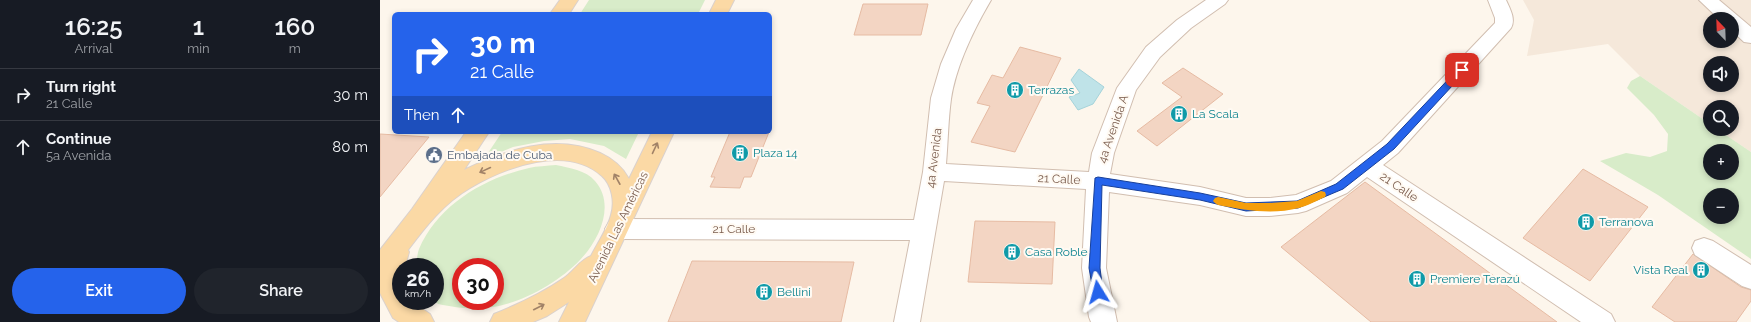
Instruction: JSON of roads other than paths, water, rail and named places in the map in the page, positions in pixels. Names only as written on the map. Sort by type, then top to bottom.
[{"type":"main road","points":[[561,12],[569,0]]},
{"type":"main road","points":[[719,12],[725,0]]},
{"type":"main road","points":[[380,269],[477,134]]},
{"type":"main road","name":"Avenida Las Américas","points":[[572,322],[662,134]]},
{"type":"main road","points":[[421,322],[402,310],[390,288],[392,261],[413,224],[436,200],[466,179],[500,163],[540,153],[565,152],[591,157],[612,170],[623,190],[620,223]]},
{"type":"main road","points":[[502,322],[538,308],[574,285],[603,257]]},
{"type":"street","name":"4a Avenida","points":[[907,322],[922,230],[934,172],[941,98],[951,64],[965,29],[982,0]]},
{"type":"street","name":"4a Avenida A","points":[[1104,322],[1094,268],[1098,181],[1103,153],[1127,88],[1153,52],[1184,24],[1220,0]]},
{"type":"street","points":[[1366,165],[1390,147],[1504,24],[1504,18],[1497,0]]},
{"type":"street","points":[[1708,0],[1722,12]]},
{"type":"street","name":"21 Calle","points":[[934,172],[1098,181],[1200,196],[1246,207],[1269,207],[1298,204],[1317,197],[1339,187],[1366,165],[1602,322]]},
{"type":"street","name":"21 Calle","points":[[620,223],[922,230]]},
{"type":"street","points":[[1704,248],[1751,278]]},
{"type":"water","points":[[1079,69],[1104,87],[1093,104],[1078,110],[1069,97],[1080,93],[1071,80]]},
{"type":"place","name":"Terrazas","points":[[1015,90]]},
{"type":"place","name":"La Scala","points":[[1179,114]]},
{"type":"place","name":"Plaza 14","points":[[740,153]]},
{"type":"place","name":"Embajada de Cuba","points":[[434,155]]},
{"type":"place","name":"Terranova","points":[[1586,222]]},
{"type":"place","name":"Casa Roble","points":[[1012,252]]},
{"type":"place","name":"Vista Real","points":[[1701,270]]},
{"type":"place","name":"Premiere Terazú","points":[[1417,279]]},
{"type":"place","name":"Bellini","points":[[764,292]]}]
